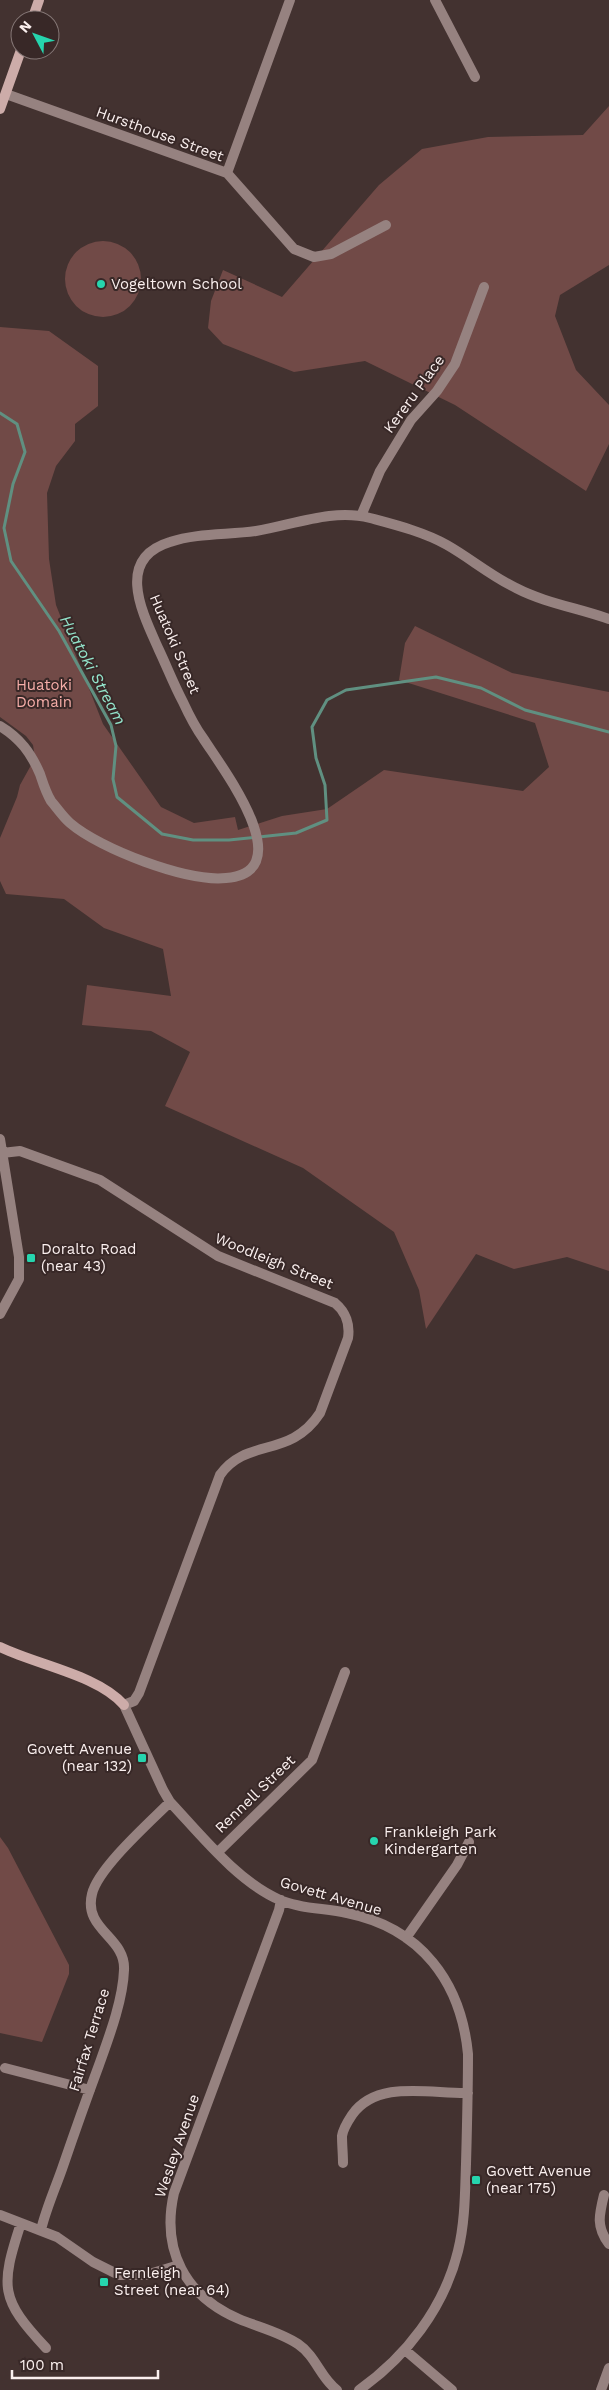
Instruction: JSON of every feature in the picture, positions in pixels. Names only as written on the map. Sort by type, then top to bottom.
[{"type":"street","points":[[227,173],[290,0]]},
{"type":"street","points":[[435,0],[475,76]]},
{"type":"street","points":[[0,108],[18,60]]},
{"type":"street","name":"Hursthouse Street","points":[[6,94],[227,173],[289,245],[307,256],[330,254],[386,225]]},
{"type":"street","name":"Kereru Place","points":[[361,516],[380,471],[411,420],[437,391],[455,364],[484,287]]},
{"type":"street","name":"Huatoki Street","points":[[0,726],[15,736],[26,747],[49,797],[64,817],[83,833],[148,863],[199,877],[229,878],[247,871],[256,861],[258,851],[252,816],[238,791],[192,721],[160,652],[138,596],[136,584],[141,564],[153,550],[172,541],[257,531],[326,517],[361,516],[434,538],[507,583],[532,596],[609,619]]},
{"type":"street","points":[[0,1139],[19,1257],[19,1279],[0,1314]]},
{"type":"street","name":"Woodleigh Street","points":[[2,1153],[20,1151],[100,1180],[218,1256],[335,1303],[344,1313],[349,1326],[348,1338],[320,1413],[313,1423],[292,1440],[248,1453],[235,1459],[220,1475],[139,1693],[134,1701],[124,1705]]},
{"type":"street","name":"Govett Avenue","points":[[0,1647],[99,1685],[114,1695],[124,1705],[170,1802],[246,1879],[280,1900],[367,1919],[406,1938],[434,1963],[446,1980],[459,2006],[466,2033],[468,2093],[464,2201],[458,2252],[439,2300],[405,2350],[384,2371],[359,2390]]},
{"type":"street","name":"Rennell Street","points":[[218,1852],[312,1760],[345,1672]]},
{"type":"street","name":"Fairfax Terrace","points":[[41,2230],[110,2036],[124,1968],[116,1945],[100,1929],[94,1919],[91,1895],[102,1873],[170,1802]]},
{"type":"street","points":[[406,1938],[457,1865],[469,1842]]},
{"type":"street","name":"Wesley Avenue","points":[[280,1900],[279,1910],[174,2193],[169,2222],[170,2236],[179,2265],[196,2291],[208,2302],[239,2319],[300,2345],[316,2361],[329,2382],[337,2390]]},
{"type":"street","points":[[5,2068],[90,2090]]},
{"type":"street","points":[[343,2163],[342,2135],[347,2123],[354,2113],[374,2098],[387,2093],[399,2092],[468,2093]]},
{"type":"street","points":[[604,2194],[598,2224],[601,2234],[609,2244]]},
{"type":"street","points":[[0,2215],[41,2230],[70,2244],[107,2270],[119,2275],[146,2275],[179,2265]]},
{"type":"street","points":[[21,2222],[5,2270],[3,2284],[12,2312],[24,2328],[46,2348]]},
{"type":"street","points":[[405,2350],[452,2390]]},
{"type":"street","points":[[601,2390],[609,2368]]},
{"type":"green space","points":[[609,106],[609,265],[560,295],[555,316],[576,370],[609,405],[609,444],[586,491],[455,405],[365,361],[294,372],[223,344],[208,328],[211,301],[223,270],[282,297],[379,185],[422,149],[488,137],[583,135]]},
{"type":"green space","points":[[103,241],[117,244],[130,252],[138,265],[141,279],[138,293],[130,306],[117,314],[103,317],[89,314],[76,306],[68,293],[65,279],[68,265],[76,252],[89,244]]},
{"type":"green space","name":"Huatoki Domain","points":[[0,327],[49,331],[98,366],[98,406],[75,424],[75,441],[56,466],[47,493],[49,559],[56,605],[103,724],[161,807],[194,823],[235,817],[238,830],[282,816],[327,809],[384,770],[523,791],[549,767],[535,723],[399,680],[405,643],[415,626],[512,673],[609,692],[609,1271],[567,1257],[514,1269],[476,1254],[426,1329],[419,1290],[394,1232],[303,1168],[165,1106],[190,1052],[151,1031],[82,1025],[87,985],[171,996],[163,949],[104,928],[64,899],[6,894],[0,881],[0,838],[20,785],[35,758],[33,745],[26,736],[0,717]]},
{"type":"green space","points":[[0,1837],[8,1848],[69,1965],[69,1974],[42,2042],[0,2033]]},
{"type":"waterway","name":"Huatoki Stream","points":[[0,413],[17,424],[25,452],[13,484],[4,528],[11,561],[59,631],[111,725],[116,746],[113,779],[117,797],[162,834],[193,840],[229,840],[296,833],[327,820],[325,785],[316,758],[312,727],[327,700],[346,690],[436,677],[481,688],[525,710],[609,732]]},
{"type":"place","name":"Vogeltown School","points":[[101,284]]},
{"type":"place","name":"Doralto Road (near 43)","points":[[31,1258]]},
{"type":"place","name":"Govett Avenue (near 132)","points":[[142,1758]]},
{"type":"place","name":"Frankleigh Park Kindergarten","points":[[374,1841]]},
{"type":"place","name":"Govett Avenue (near 175)","points":[[476,2180]]},
{"type":"place","name":"Fernleigh Street (near 64)","points":[[104,2282]]}]
